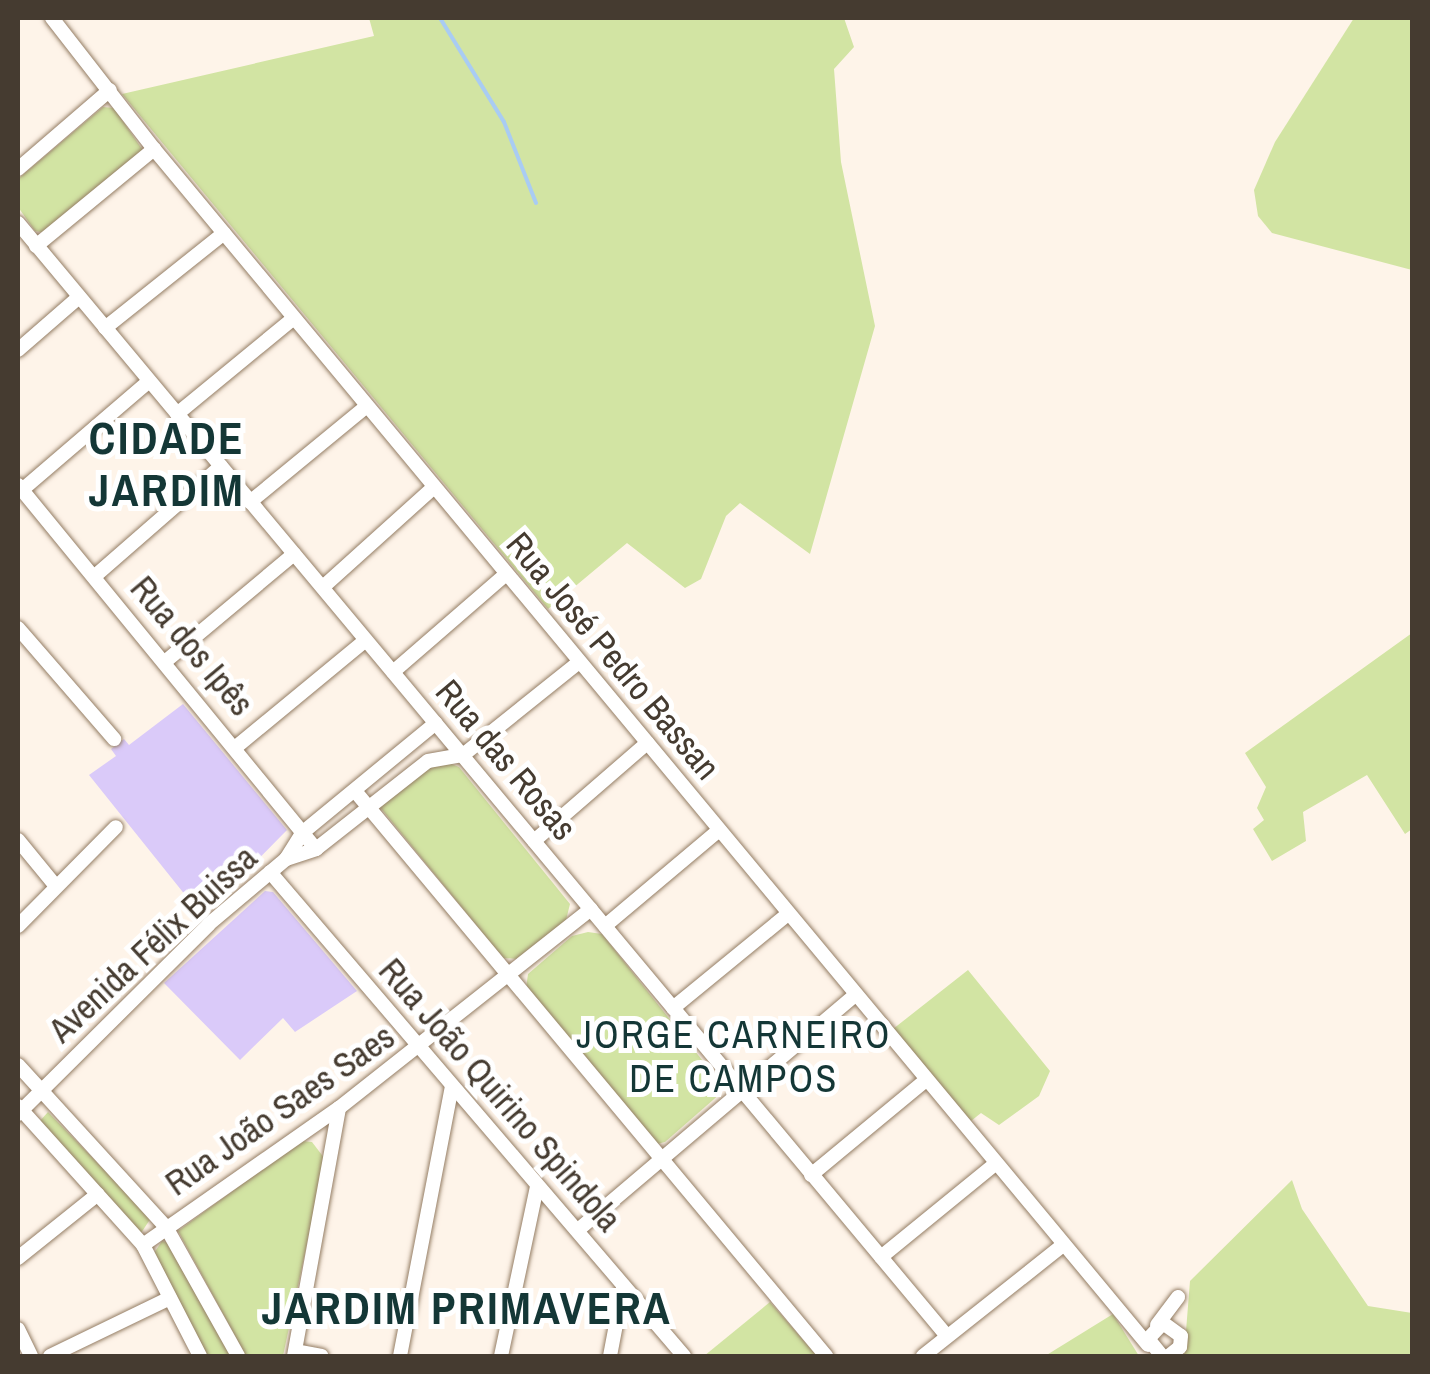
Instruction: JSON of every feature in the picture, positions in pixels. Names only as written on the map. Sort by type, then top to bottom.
[{"type":"street","name":"Rua José Pedro Bassan","points":[[52,18],[154,149],[1062,1245],[1134,1328],[1160,1349],[1178,1330]]},
{"type":"street","points":[[18,169],[110,90]]},
{"type":"street","points":[[36,246],[154,149]]},
{"type":"street","name":"Rua das Rosas","points":[[18,223],[948,1336]]},
{"type":"street","points":[[105,328],[224,233]]},
{"type":"street","points":[[18,350],[80,297]]},
{"type":"street","points":[[177,414],[294,318]]},
{"type":"street","points":[[20,487],[150,381]]},
{"type":"street","points":[[250,502],[367,406]]},
{"type":"street","points":[[96,576],[221,466]]},
{"type":"street","points":[[322,587],[434,486]]},
{"type":"street","name":"Rua dos Ipês","points":[[20,487],[236,746],[316,849]]},
{"type":"street","points":[[166,661],[294,554]]},
{"type":"street","points":[[392,672],[506,574]]},
{"type":"street","points":[[18,628],[114,739]]},
{"type":"street","points":[[236,746],[366,640]]},
{"type":"street","points":[[462,756],[579,662]]},
{"type":"street","name":"Avenida Félix Buissa","points":[[19,1110],[286,859],[302,833],[436,723]]},
{"type":"street","points":[[534,840],[647,744]]},
{"type":"street","name":"Avenida Félix Buissa","points":[[286,859],[316,849],[428,761],[462,756]]},
{"type":"street","points":[[355,791],[826,1356]]},
{"type":"street","points":[[18,926],[116,827]]},
{"type":"street","points":[[605,926],[719,830]]},
{"type":"street","points":[[18,840],[56,885]]},
{"type":"street","name":"Rua João Quirino Spindola","points":[[270,872],[684,1356]]},
{"type":"street","name":"Rua João Saes Saes","points":[[144,1246],[339,1108],[510,978],[591,909]]},
{"type":"street","points":[[673,1008],[788,914]]},
{"type":"street","points":[[578,1230],[855,995]]},
{"type":"street","points":[[18,1065],[39,1093],[166,1227],[238,1356]]},
{"type":"street","points":[[811,1175],[926,1080]]},
{"type":"street","points":[[400,1356],[452,1086]]},
{"type":"street","points":[[322,1356],[295,1354],[339,1108]]},
{"type":"street","points":[[19,1110],[144,1246],[200,1356]]},
{"type":"street","points":[[881,1257],[995,1164]]},
{"type":"street","points":[[500,1356],[537,1188]]},
{"type":"street","points":[[18,1258],[98,1194]]},
{"type":"street","points":[[923,1356],[1062,1245]]},
{"type":"street","points":[[610,1356],[623,1288]]},
{"type":"street","points":[[1178,1297],[1182,1342],[1160,1349],[1178,1297]]},
{"type":"street","points":[[50,1356],[170,1298]]},
{"type":"street","points":[[18,1329],[32,1356]]},
{"type":"green space","points":[[369,18],[844,18],[854,47],[834,69],[841,162],[875,326],[810,554],[740,503],[726,516],[701,579],[685,588],[627,543],[548,609],[122,94],[374,36]]},
{"type":"green space","points":[[1354,18],[1412,18],[1412,270],[1272,233],[1258,216],[1254,190],[1275,142]]},
{"type":"green space","points":[[103,107],[114,108],[144,152],[46,233],[35,231],[18,207],[18,179]]},
{"type":"green space","points":[[1412,633],[1412,829],[1405,834],[1367,775],[1303,812],[1306,841],[1272,861],[1253,829],[1264,820],[1257,808],[1266,787],[1245,753]]},
{"type":"green space","points":[[444,761],[459,767],[570,904],[566,920],[519,959],[503,958],[379,806],[423,764]]},
{"type":"green space","points":[[602,934],[718,1080],[721,1093],[665,1142],[657,1144],[526,989],[528,974],[572,936]]},
{"type":"green space","points":[[968,970],[1050,1071],[1039,1096],[999,1125],[981,1113],[971,1121],[893,1029]]},
{"type":"green space","points":[[48,1112],[151,1218],[141,1233],[39,1122]]},
{"type":"green space","points":[[301,1141],[312,1142],[325,1159],[283,1356],[246,1356],[178,1231]]},
{"type":"green space","points":[[1292,1180],[1302,1209],[1368,1306],[1412,1313],[1412,1356],[1184,1356],[1190,1281]]},
{"type":"green space","points":[[162,1241],[169,1243],[231,1356],[207,1356],[154,1253]]},
{"type":"green space","points":[[770,1302],[817,1356],[704,1356]]},
{"type":"green space","points":[[1113,1314],[1139,1356],[1045,1356]]},
{"type":"building","points":[[183,704],[287,830],[202,916],[89,775],[116,756],[111,749],[124,739],[129,745]]},
{"type":"building","points":[[265,891],[273,892],[357,991],[295,1032],[283,1018],[240,1060],[164,983]]},
{"type":"waterway","points":[[440,18],[504,122],[536,203]]},
{"type":"district","name":"CIDADE JARDIM","points":[[167,464]]},
{"type":"district","name":"JORGE CARNEIRO DE CAMPOS","points":[[734,1057]]},
{"type":"district","name":"JARDIM PRIMAVERA","points":[[467,1308]]}]
